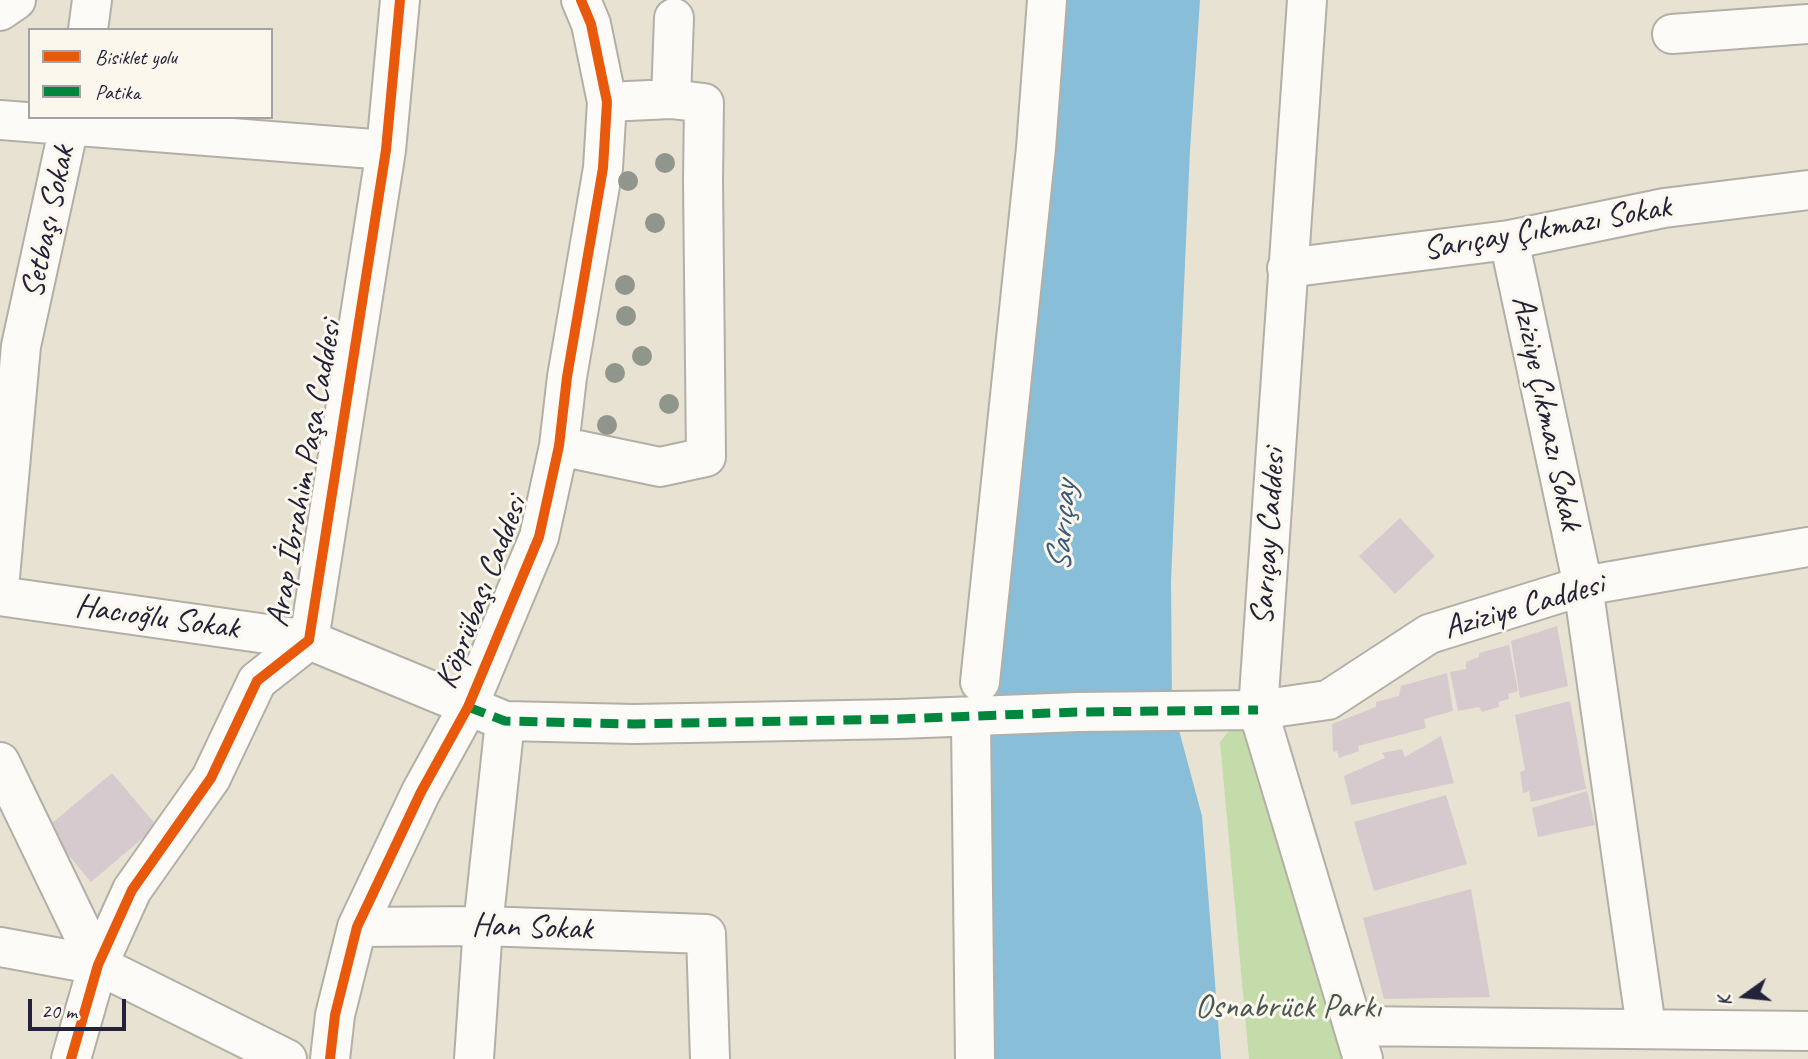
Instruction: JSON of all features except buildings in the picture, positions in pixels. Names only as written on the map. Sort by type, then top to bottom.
[{"type":"street","points":[[0,11],[16,0]]},
{"type":"street","points":[[88,28],[92,0]]},
{"type":"street","name":"Arap İbrahim Paşa Caddesi","points":[[71,1059],[98,965],[132,890],[211,778],[257,681],[309,640],[386,150],[400,0]]},
{"type":"street","name":"Köprübaşı Caddesi","points":[[330,1059],[335,1015],[357,927],[421,792],[468,707],[539,537],[559,446],[567,377],[603,169],[607,102],[591,24],[581,0]]},
{"type":"street","points":[[980,682],[1036,148],[1047,0]]},
{"type":"street","name":"Sarıçay Caddesi","points":[[1307,0],[1258,710],[1358,1042]]},
{"type":"street","points":[[671,99],[674,18]]},
{"type":"street","points":[[1672,34],[1808,24]]},
{"type":"street","points":[[559,446],[660,467],[706,457],[703,181],[705,103],[671,99],[607,102]]},
{"type":"street","points":[[0,120],[70,122],[386,150]]},
{"type":"street","name":"Setbaşı Sokak","points":[[0,577],[21,346],[70,122]]},
{"type":"street","name":"Sarıçay Çıkmazı Sokak","points":[[1287,268],[1509,240],[1664,208],[1808,190]]},
{"type":"street","name":"Aziziye Çıkmazı Sokak","points":[[1509,240],[1583,586],[1646,1027]]},
{"type":"street","name":"Aziziye Caddesi","points":[[505,721],[634,724],[1258,710],[1328,700],[1429,634],[1583,586],[1808,547]]},
{"type":"street","name":"Hacıoğlu Sokak","points":[[0,596],[309,640],[505,721]]},
{"type":"street","points":[[474,1059],[483,926],[505,721]]},
{"type":"street","points":[[971,722],[975,1059]]},
{"type":"street","points":[[0,762],[98,965]]},
{"type":"street","name":"Han Sokak","points":[[357,927],[483,926],[706,934],[710,1059]]},
{"type":"street","points":[[0,947],[98,965],[287,1059]]},
{"type":"street","points":[[1358,1042],[1646,1027],[1808,1031]]},
{"type":"green space","name":"Osnabrück Parkı","points":[[1255,723],[1348,1059],[1249,1059],[1220,742],[1232,727]]},
{"type":"water","name":"Sarıçay","points":[[1056,0],[1200,0],[1190,150],[1171,581],[1172,704],[1202,816],[1221,1059],[987,1059],[986,752],[999,687]]},
{"type":"marked path","points":[[468,707],[505,721],[634,724],[1258,710]]},
{"type":"cycle path","points":[[71,1059],[98,965],[132,890],[211,778],[257,681],[309,640],[386,150],[400,0]]},
{"type":"cycle path","points":[[330,1059],[335,1015],[357,927],[421,792],[468,707],[539,537],[559,446],[567,377],[603,168],[607,102],[591,24],[581,0]]}]
